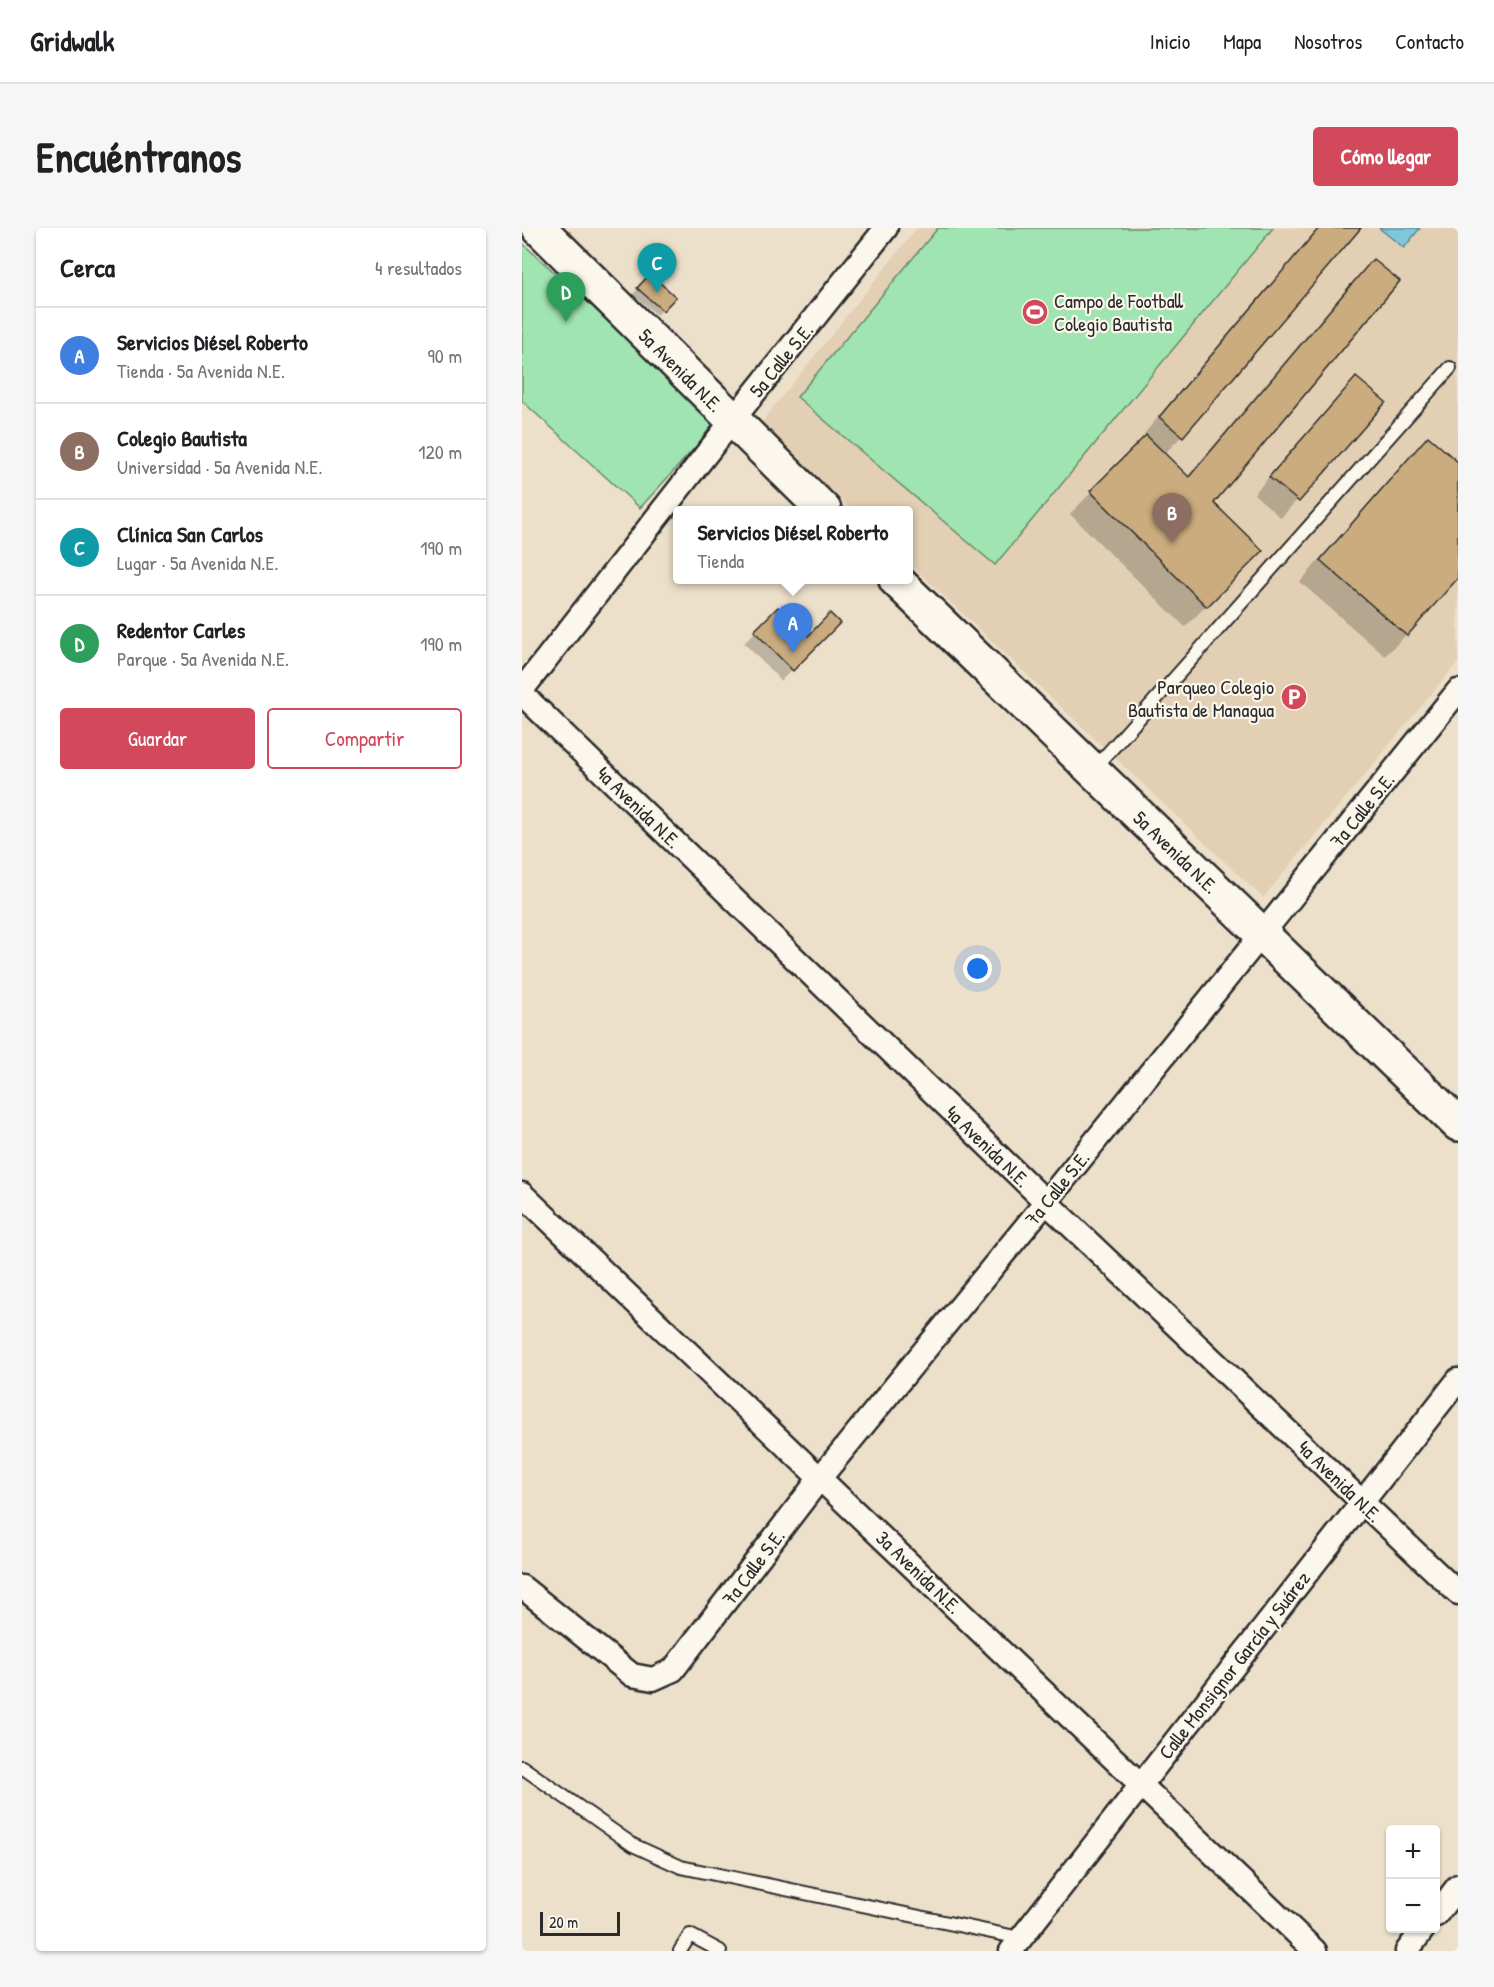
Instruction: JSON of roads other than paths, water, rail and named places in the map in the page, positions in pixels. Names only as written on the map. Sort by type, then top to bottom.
[{"type":"street","name":"5a Avenida N.E.","points":[[539,228],[820,506]]},
{"type":"street","name":"5a Calle S.E.","points":[[522,692],[732,421],[886,228]]},
{"type":"street","name":"5a Avenida N.E.","points":[[901,584],[1458,1124]]},
{"type":"street","name":"4a Avenida N.E.","points":[[522,692],[1046,1202],[1458,1593]]},
{"type":"street","name":"7a Calle S.E.","points":[[522,1587],[632,1675],[653,1679],[673,1671],[820,1478],[1458,692]]},
{"type":"street","name":"3a Avenida N.E.","points":[[522,1194],[1315,1951]]},
{"type":"street","name":"Calle Monsignor García y Suárez","points":[[1016,1945],[1458,1380]]},
{"type":"street","points":[[1440,1909],[1458,1886]]},
{"type":"street","points":[[1407,1951],[1421,1933]]},
{"type":"lane","points":[[1092,771],[1450,368]]},
{"type":"lane","points":[[522,1767],[633,1845],[681,1867],[1016,1945]]},
{"type":"lane","points":[[680,1951],[690,1935],[720,1951]]},
{"type":"water","points":[[1379,228],[1420,228],[1404,248]]},
{"type":"place","name":"Clínica San Carlos","points":[[657,293]]},
{"type":"place","name":"Campo de Football Colegio Bautista","points":[[1035,312]]},
{"type":"place","name":"Redentor Carles","points":[[566,322]]},
{"type":"place","name":"Colegio Bautista","points":[[1172,543]]},
{"type":"place","name":"Servicios Diésel Roberto","points":[[793,653]]},
{"type":"place","name":"Parqueo Colegio Bautista de Managua","points":[[1294,697]]}]
